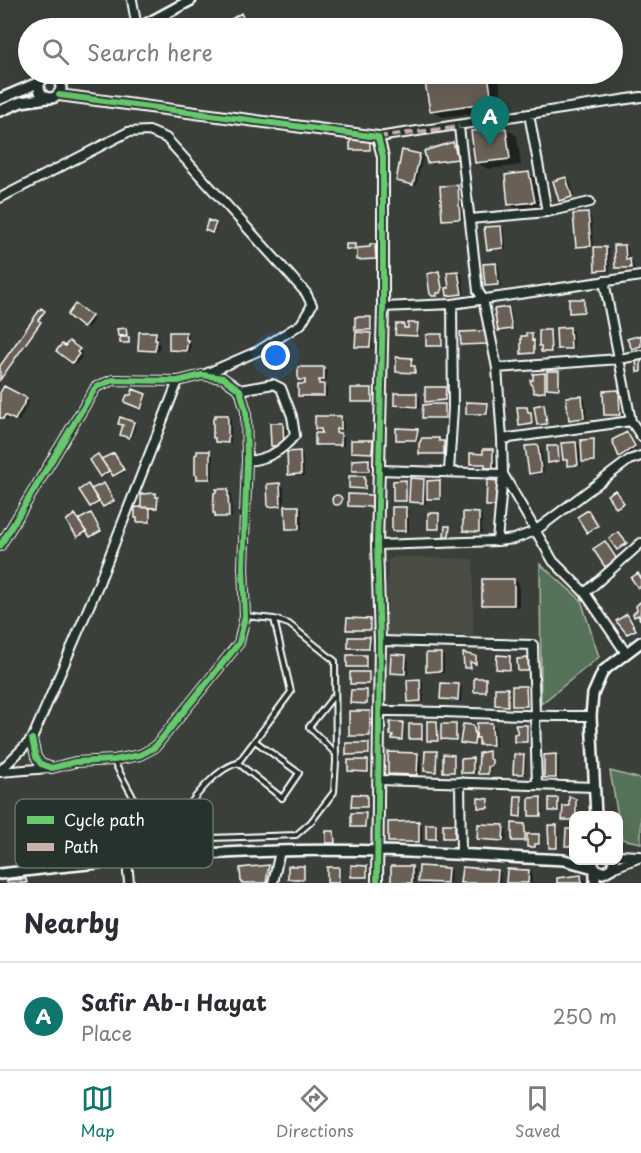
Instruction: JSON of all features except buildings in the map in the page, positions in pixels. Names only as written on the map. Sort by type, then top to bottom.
[{"type":"street","points":[[132,0],[136,18]]},
{"type":"street","points":[[157,18],[191,0]]},
{"type":"street","points":[[0,99],[35,84]]},
{"type":"street","points":[[40,84],[41,94],[47,98]]},
{"type":"street","points":[[59,95],[61,84]]},
{"type":"street","points":[[0,111],[21,102],[53,98],[59,95],[378,137],[641,97]]},
{"type":"street","points":[[529,114],[547,212]]},
{"type":"street","points":[[459,127],[478,291],[483,299],[497,368],[503,474],[497,541]]},
{"type":"street","points":[[0,198],[128,132],[149,130],[166,138],[306,293],[312,306],[301,324],[258,351],[202,375],[178,381],[113,380],[96,387],[0,546]]},
{"type":"street","points":[[377,883],[380,641],[377,545],[383,307],[383,157],[378,137]]},
{"type":"street","points":[[470,219],[547,212],[590,202]]},
{"type":"street","points":[[383,307],[452,304],[641,276]]},
{"type":"street","points":[[604,281],[631,421],[641,436]]},
{"type":"street","points":[[449,471],[453,408],[452,304]]},
{"type":"street","points":[[497,368],[619,359],[641,355]]},
{"type":"street","points":[[0,772],[52,768],[75,762],[113,760],[140,755],[155,747],[239,643],[244,616],[246,411],[240,390],[223,378],[202,375]]},
{"type":"street","points":[[0,772],[32,739],[97,588],[178,381]]},
{"type":"street","points":[[240,390],[273,384],[281,388],[286,397],[295,435],[285,447],[261,459],[247,461]]},
{"type":"street","points":[[502,439],[631,421]]},
{"type":"street","points":[[377,545],[514,539],[535,531],[629,460],[641,456]]},
{"type":"street","points":[[380,470],[503,474]]},
{"type":"street","points":[[503,474],[553,561],[585,593],[626,653]]},
{"type":"street","points":[[585,593],[641,543]]},
{"type":"street","points":[[380,641],[533,645],[537,785]]},
{"type":"street","points":[[596,811],[591,716],[593,694],[603,671],[641,642]]},
{"type":"street","points":[[379,711],[423,710],[535,716],[591,716]]},
{"type":"street","points":[[32,739],[36,757],[41,764],[52,768]]},
{"type":"street","points":[[379,780],[595,787]]},
{"type":"street","points":[[460,782],[461,855]]},
{"type":"street","points":[[595,787],[601,811]]},
{"type":"street","points":[[273,883],[280,851]]},
{"type":"street","points":[[213,853],[376,851],[569,859]]},
{"type":"street","points":[[623,855],[641,857]]},
{"type":"street","points":[[593,866],[603,873],[612,866],[641,857]]},
{"type":"street","points":[[593,866],[595,883]]},
{"type":"street","points":[[608,883],[612,866]]},
{"type":"street","points":[[0,874],[59,868]]},
{"type":"street","points":[[128,868],[129,883]]},
{"type":"lane","points":[[213,838],[296,835],[311,822],[334,792],[335,661],[289,624],[274,619],[244,616]]},
{"type":"lane","points":[[195,799],[208,783],[230,765],[238,763],[291,692],[274,619]]},
{"type":"lane","points":[[334,697],[309,727],[336,754]]},
{"type":"lane","points":[[238,763],[282,798],[299,773],[255,741]]},
{"type":"lane","points":[[113,760],[135,799]]},
{"type":"shaded area","points":[[394,557],[473,559],[473,636],[389,635],[387,631],[388,561]]},
{"type":"green space","points":[[540,564],[581,600],[599,657],[541,704]]},
{"type":"green space","points":[[610,771],[641,779],[641,843],[623,839],[623,811],[617,811]]},
{"type":"marked path","points":[[378,137],[459,127]]},
{"type":"cycle path","points":[[59,95],[378,137],[383,157],[383,307],[377,545],[380,641],[377,883]]},
{"type":"cycle path","points":[[0,546],[96,387],[113,380],[178,381],[202,375],[223,378],[240,390],[246,411],[247,461],[243,567],[245,616],[239,643],[155,747],[140,755],[114,760],[75,762],[52,768],[41,764],[36,757],[32,739]]},
{"type":"place","name":"Safir Ab-ı Hayat","points":[[490,146]]}]
